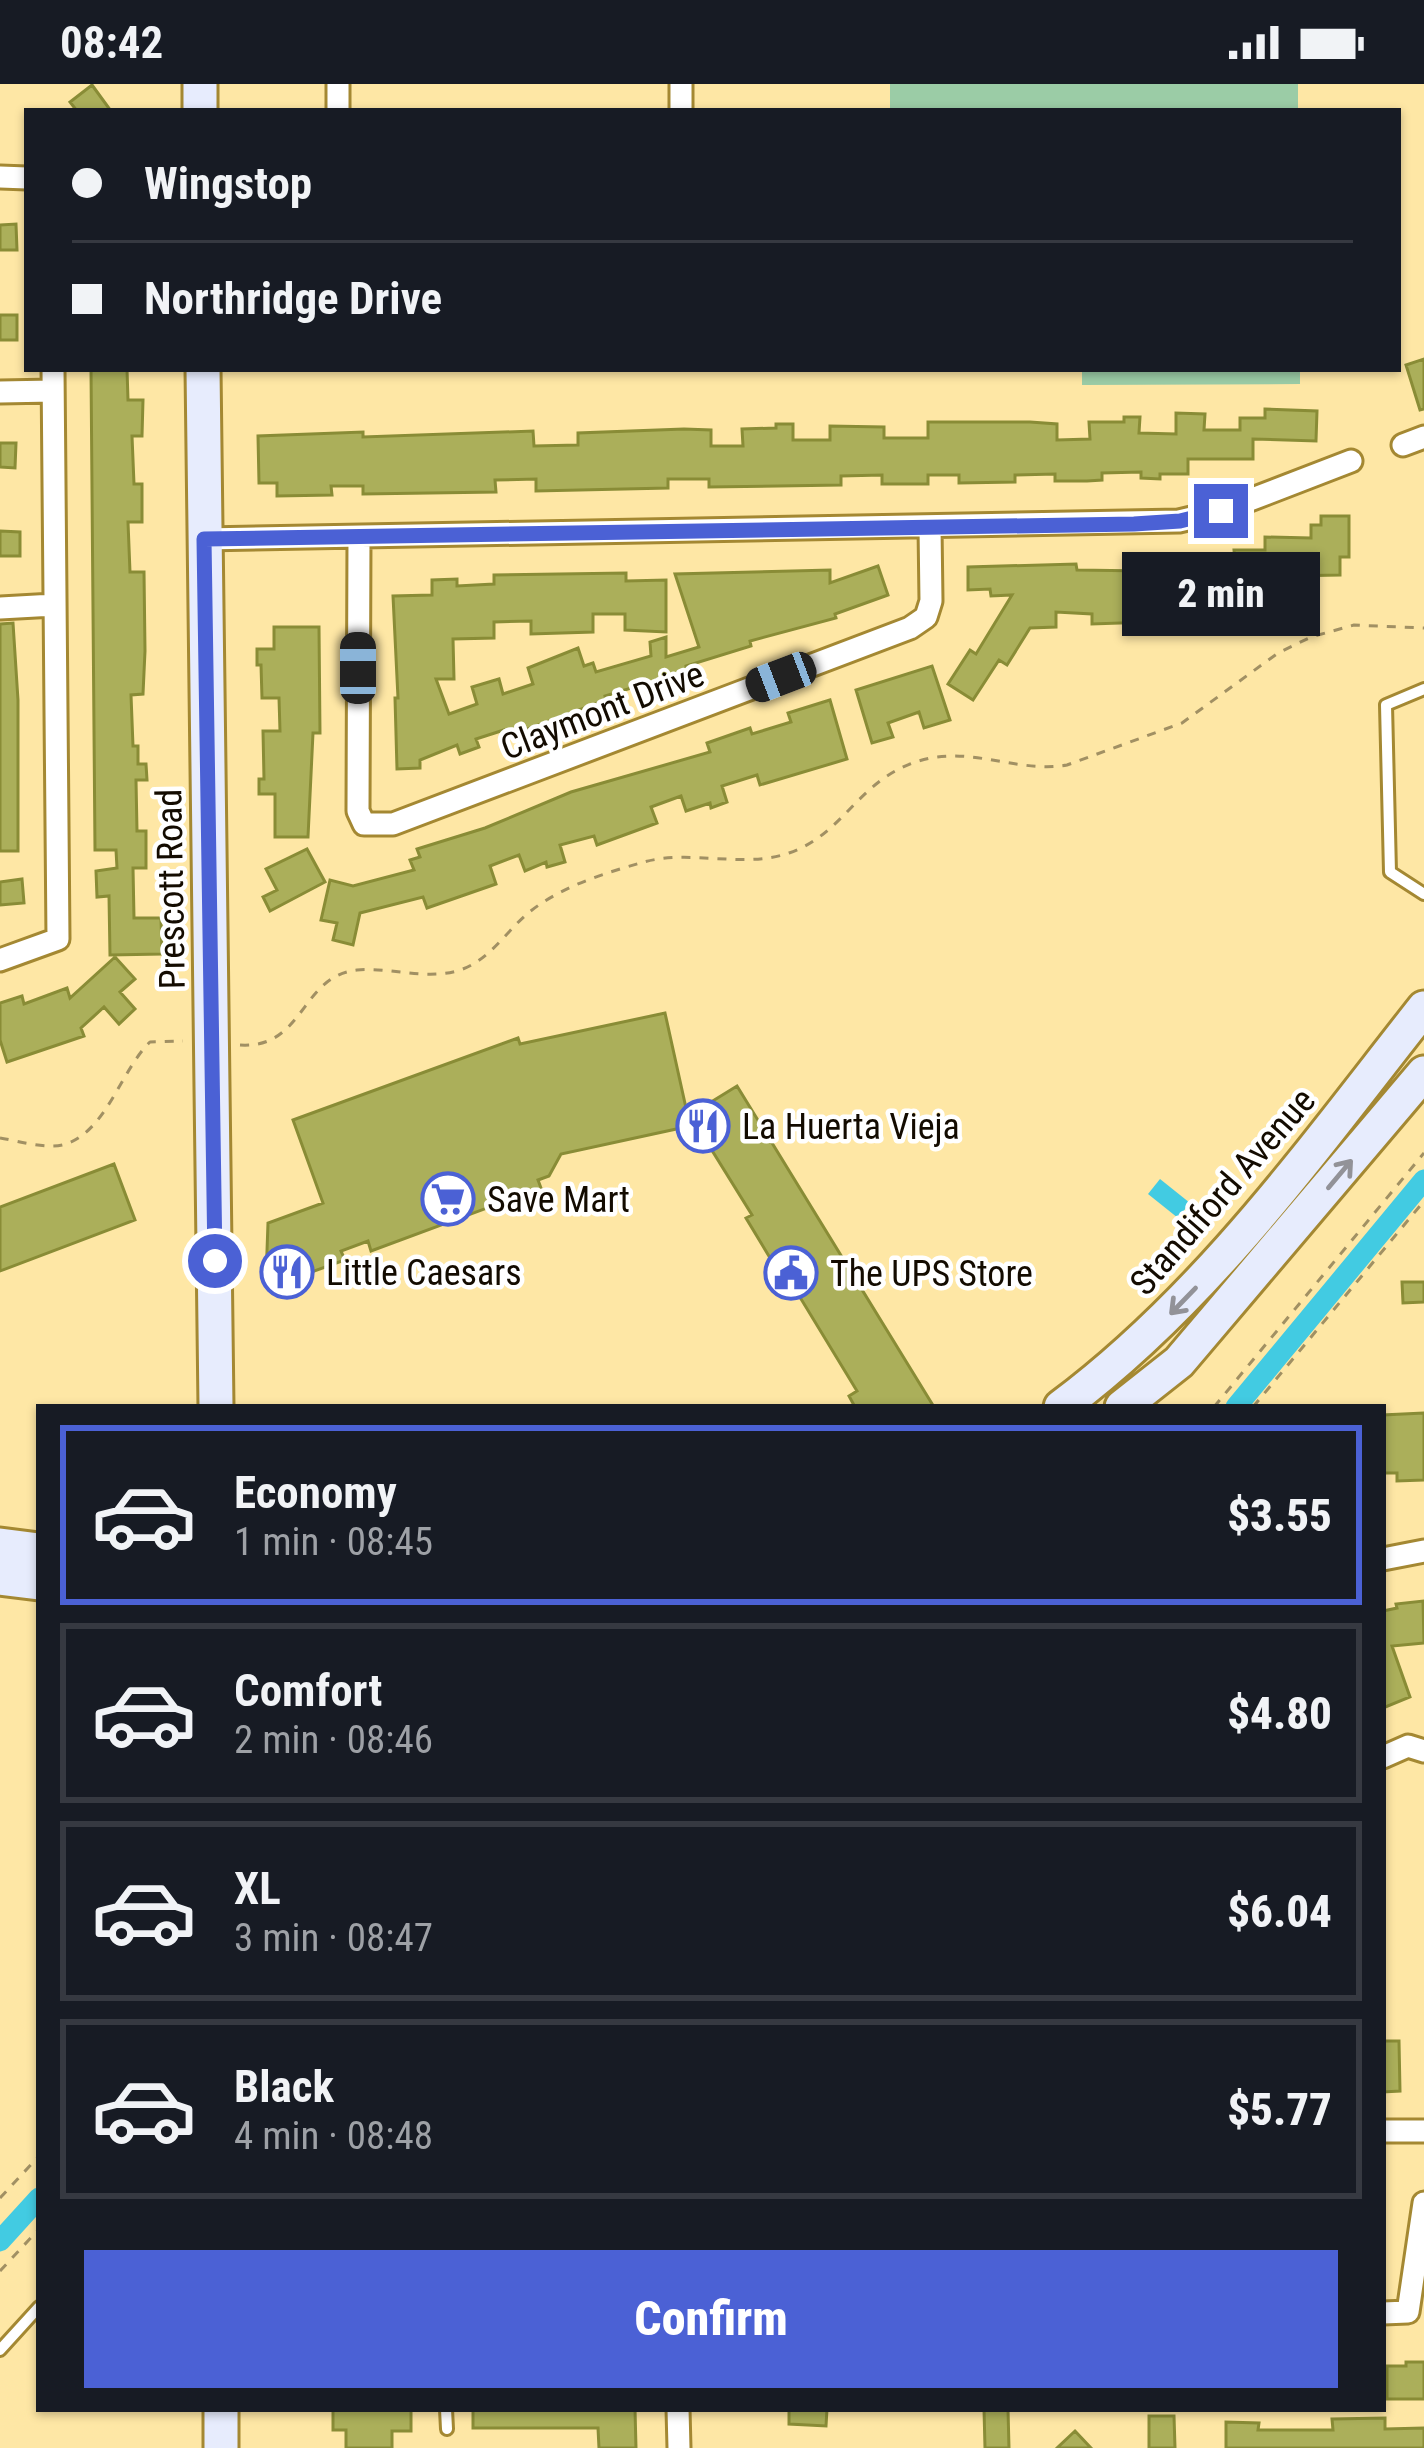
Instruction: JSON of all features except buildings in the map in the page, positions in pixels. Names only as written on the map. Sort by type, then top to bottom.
[{"type":"main road","name":"Prescott Road","points":[[203,372],[216,1404]]},
{"type":"main road","name":"Standiford Avenue","points":[[1065,1404],[1106,1374],[1225,1258],[1424,1008]]},
{"type":"main road","points":[[1126,1404],[1179,1362],[1424,1073]]},
{"type":"main road","points":[[1209,1326],[1224,1290],[1291,1205],[1293,1189],[1287,1181]]},
{"type":"main road","points":[[0,1545],[36,1550]]},
{"type":"main road","points":[[0,1578],[36,1583]]},
{"type":"main road","points":[[221,2412],[221,2448]]},
{"type":"street","points":[[0,392],[53,380],[58,939],[0,960]]},
{"type":"street","points":[[204,539],[1180,521],[1221,511],[1351,461]]},
{"type":"street","name":"Claymont Drive","points":[[359,537],[357,799],[364,824],[393,824],[910,628],[926,617],[931,601],[930,527]]},
{"type":"street","points":[[0,608],[54,605]]},
{"type":"street","points":[[1386,1558],[1424,1551]]},
{"type":"street","points":[[1386,1756],[1408,1746],[1423,1749]]},
{"type":"street","points":[[1386,2132],[1424,2131]]},
{"type":"street","points":[[1386,2313],[1408,2312],[1424,2203]]},
{"type":"street","points":[[678,2412],[679,2448]]},
{"type":"lane","points":[[1424,689],[1386,705],[1390,872],[1424,893]]},
{"type":"lane","points":[[0,2350],[36,2310]]},
{"type":"lane","points":[[446,2412],[447,2429]]},
{"type":"path","points":[[249,1045],[275,1040],[289,1030],[315,992],[338,975],[358,970],[430,976],[460,970],[482,959],[530,912],[577,885],[648,861],[684,855],[756,858],[786,854],[817,840],[874,782],[903,767],[964,755],[1019,766],[1067,765],[1182,723],[1278,653],[1312,637],[1354,625],[1424,628]]},
{"type":"path","points":[[0,1138],[66,1144],[94,1125],[135,1057],[150,1042],[176,1041]]},
{"type":"path","points":[[1216,1404],[1424,1153]]},
{"type":"path","points":[[1255,1404],[1424,1201]]},
{"type":"path","points":[[0,2198],[36,2159]]},
{"type":"path","points":[[0,2271],[36,2233]]},
{"type":"green space","points":[[890,84],[1298,84],[1298,108],[890,108]]},
{"type":"green space","points":[[1082,372],[1300,372],[1300,384],[1082,385]]},
{"type":"water","points":[[1160,1179],[1190,1203],[1178,1218],[1148,1194]]},
{"type":"waterway","points":[[1238,1404],[1424,1180]]},
{"type":"waterway","points":[[0,2241],[36,2201]]},
{"type":"place","name":"La Huerta Vieja","points":[[703,1126]]},
{"type":"place","name":"Save Mart","points":[[448,1199]]},
{"type":"place","name":"Little Caesars","points":[[287,1272]]},
{"type":"place","name":"The UPS Store","points":[[791,1273]]},
{"type":"route","points":[[215,1261],[204,539],[1134,524],[1180,521],[1221,511]]}]
